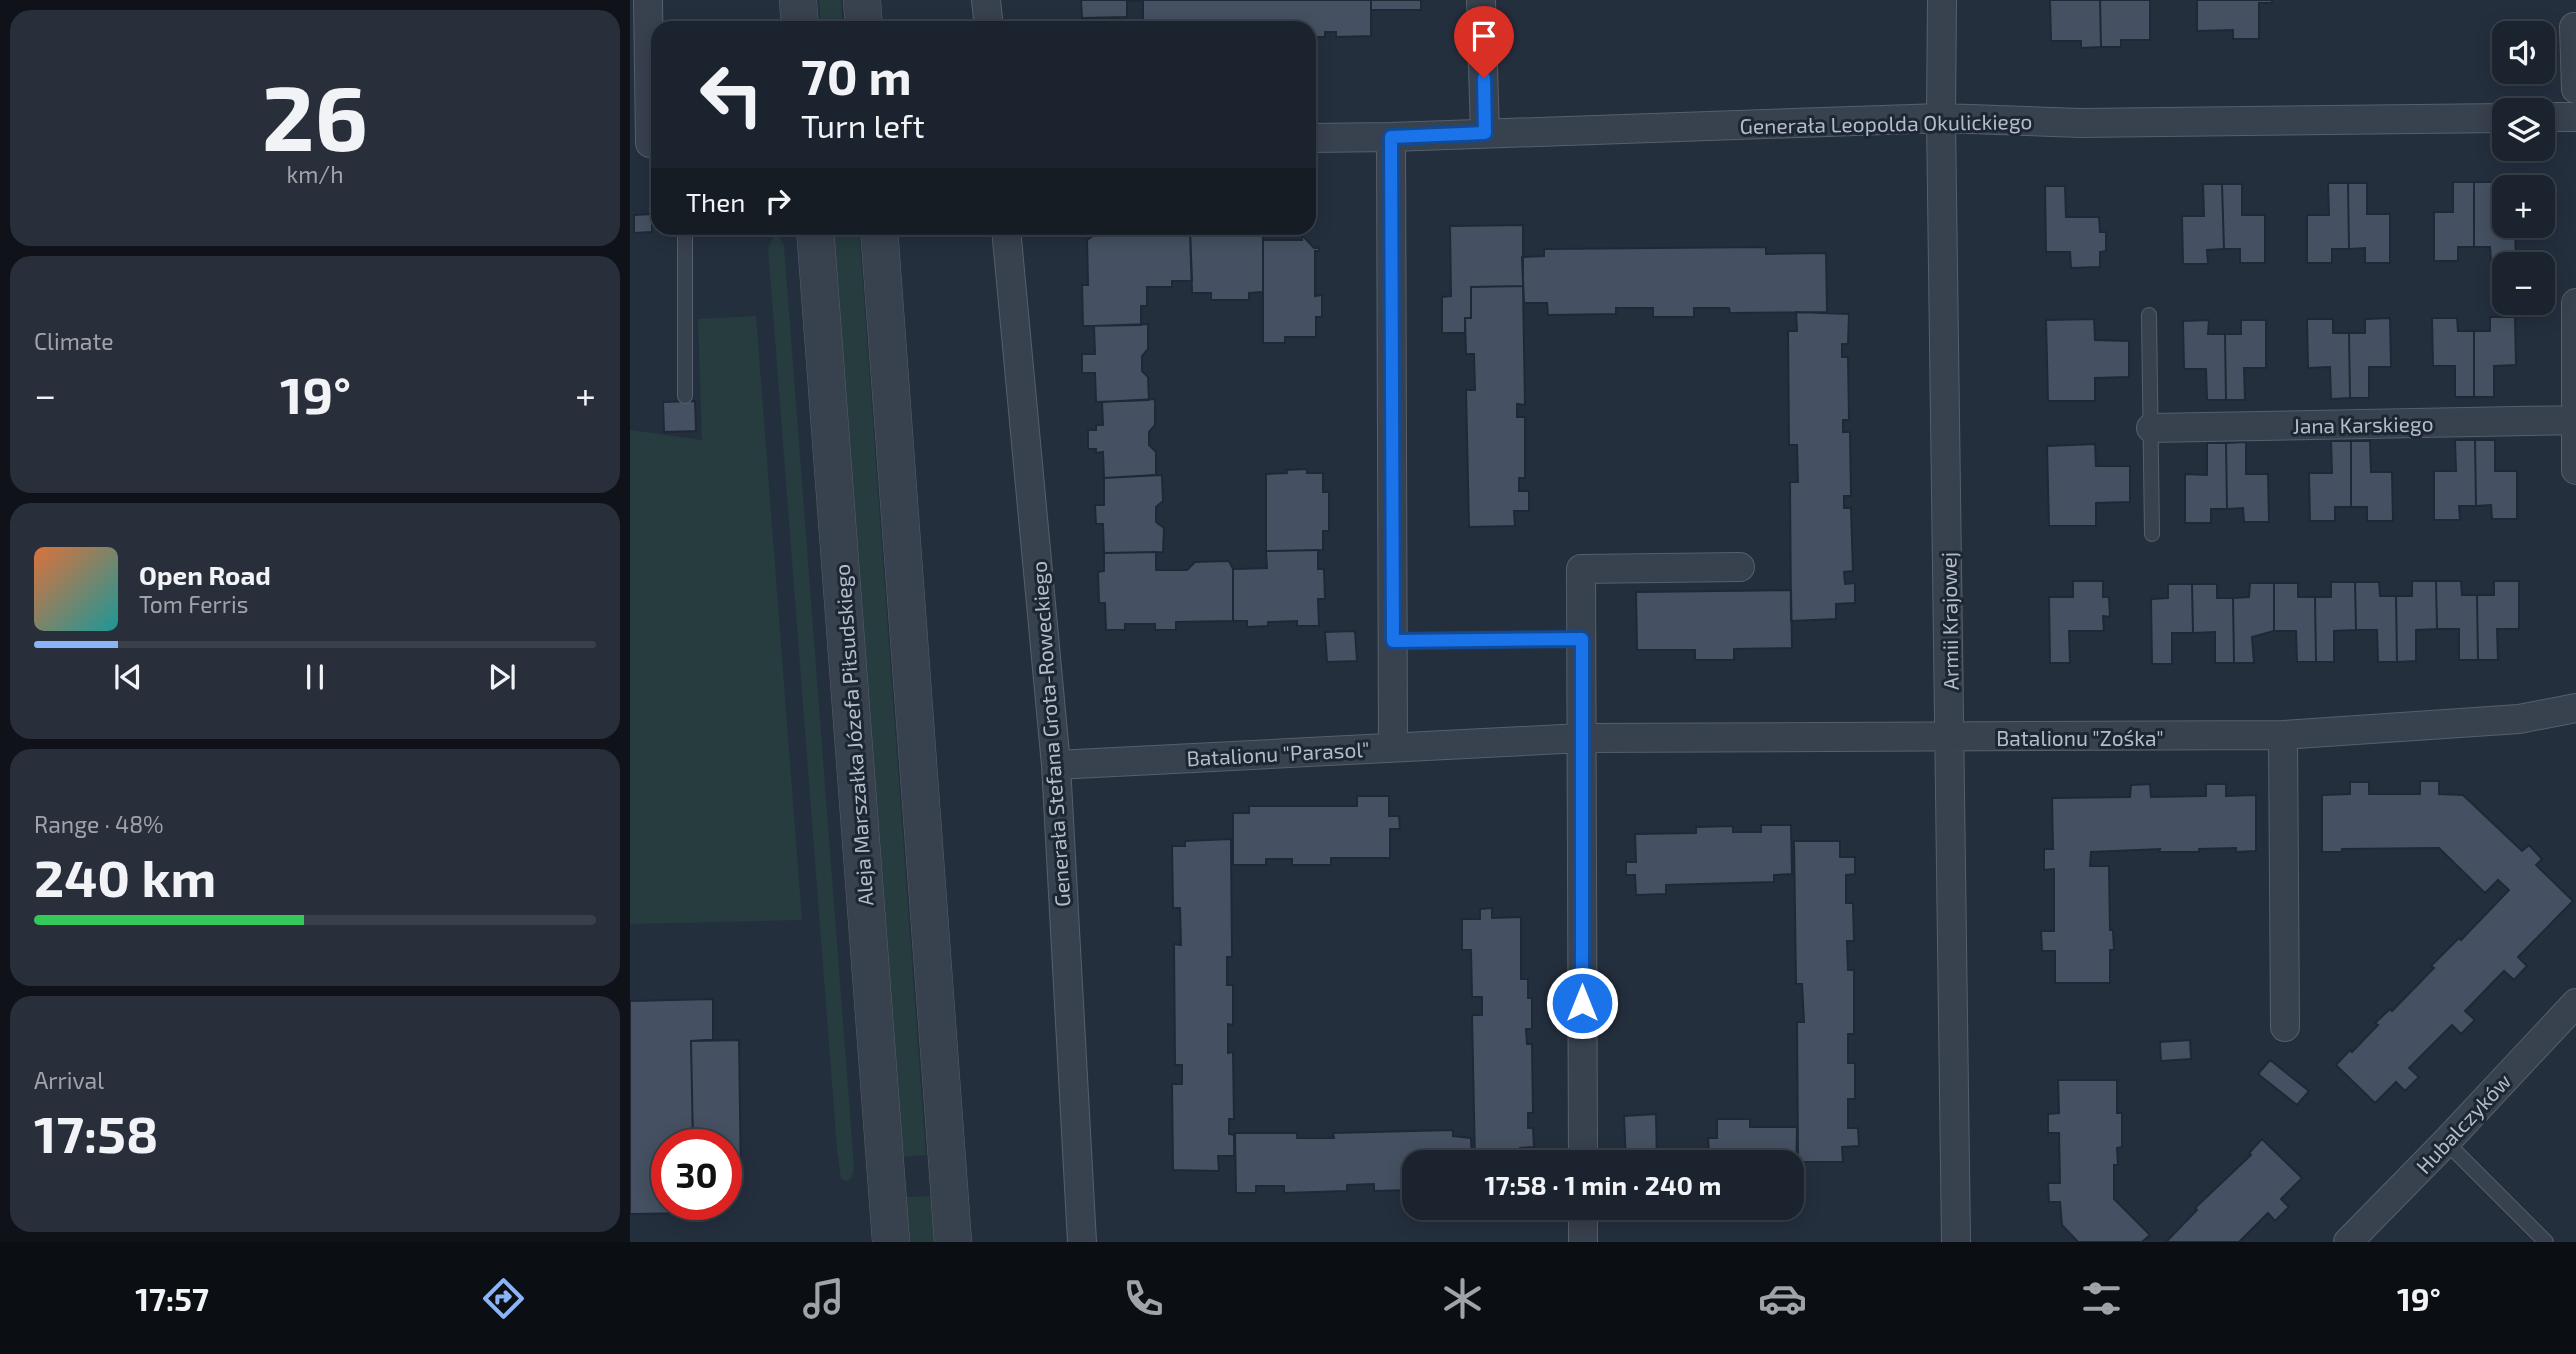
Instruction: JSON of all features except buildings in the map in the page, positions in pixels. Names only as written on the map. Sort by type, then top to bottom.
[{"type":"street","points":[[798,0],[800,21]]},
{"type":"street","points":[[862,0],[864,21]]},
{"type":"street","points":[[986,0],[988,21]]},
{"type":"street","points":[[1482,0],[1485,133]]},
{"type":"street","name":"Armii Krajowej","points":[[1942,0],[1941,118],[1956,1242]]},
{"type":"street","points":[[642,16],[646,143]]},
{"type":"street","points":[[2575,23],[2576,89]]},
{"type":"street","points":[[2555,117],[2576,117]]},
{"type":"street","name":"Generała Leopolda Okulickiego","points":[[1316,138],[1941,118],[2081,123],[2492,118]]},
{"type":"street","name":"Batalionu \"Parasol\"","points":[[1056,765],[1393,747],[1391,137]]},
{"type":"street","name":"Aleja Marszałka Józefa Piłsudskiego","points":[[816,235],[891,1242]]},
{"type":"street","points":[[880,235],[953,1242]]},
{"type":"street","name":"Generała Stefana Grota-Roweckiego","points":[[1007,235],[1056,765],[1082,1242]]},
{"type":"street","points":[[2576,303],[2576,470]]},
{"type":"street","name":"Jana Karskiego","points":[[2151,428],[2575,420]]},
{"type":"street","points":[[1583,1150],[1581,569],[1740,567]]},
{"type":"street","name":"Batalionu \"Zośka\"","points":[[1393,747],[1582,738],[2283,736],[2519,719],[2576,708]]},
{"type":"street","points":[[2283,736],[2285,1027]]},
{"type":"street","name":"Hubalczyków","points":[[2348,1242],[2576,1003]]},
{"type":"street","points":[[1583,1220],[1583,1242]]},
{"type":"lane","points":[[685,235],[685,396]]},
{"type":"lane","points":[[2149,315],[2152,534]]},
{"type":"lane","points":[[1393,641],[1582,639]]},
{"type":"lane","points":[[2446,1142],[2546,1242]]},
{"type":"green space","points":[[819,0],[841,0],[842,21],[820,21]]},
{"type":"green space","points":[[832,235],[859,235],[926,1155],[901,1157]]},
{"type":"green space","points":[[774,236],[779,236],[784,246],[854,1167],[852,1177],[848,1181],[841,1179],[837,1149],[768,247]]},
{"type":"green space","points":[[756,316],[802,920],[630,924],[630,430],[702,440],[698,319]]},
{"type":"green space","points":[[931,1196],[935,1242],[907,1242],[904,1197]]},
{"type":"route","points":[[1484,78],[1485,133],[1391,137],[1393,641],[1582,639],[1582,1003]]}]
